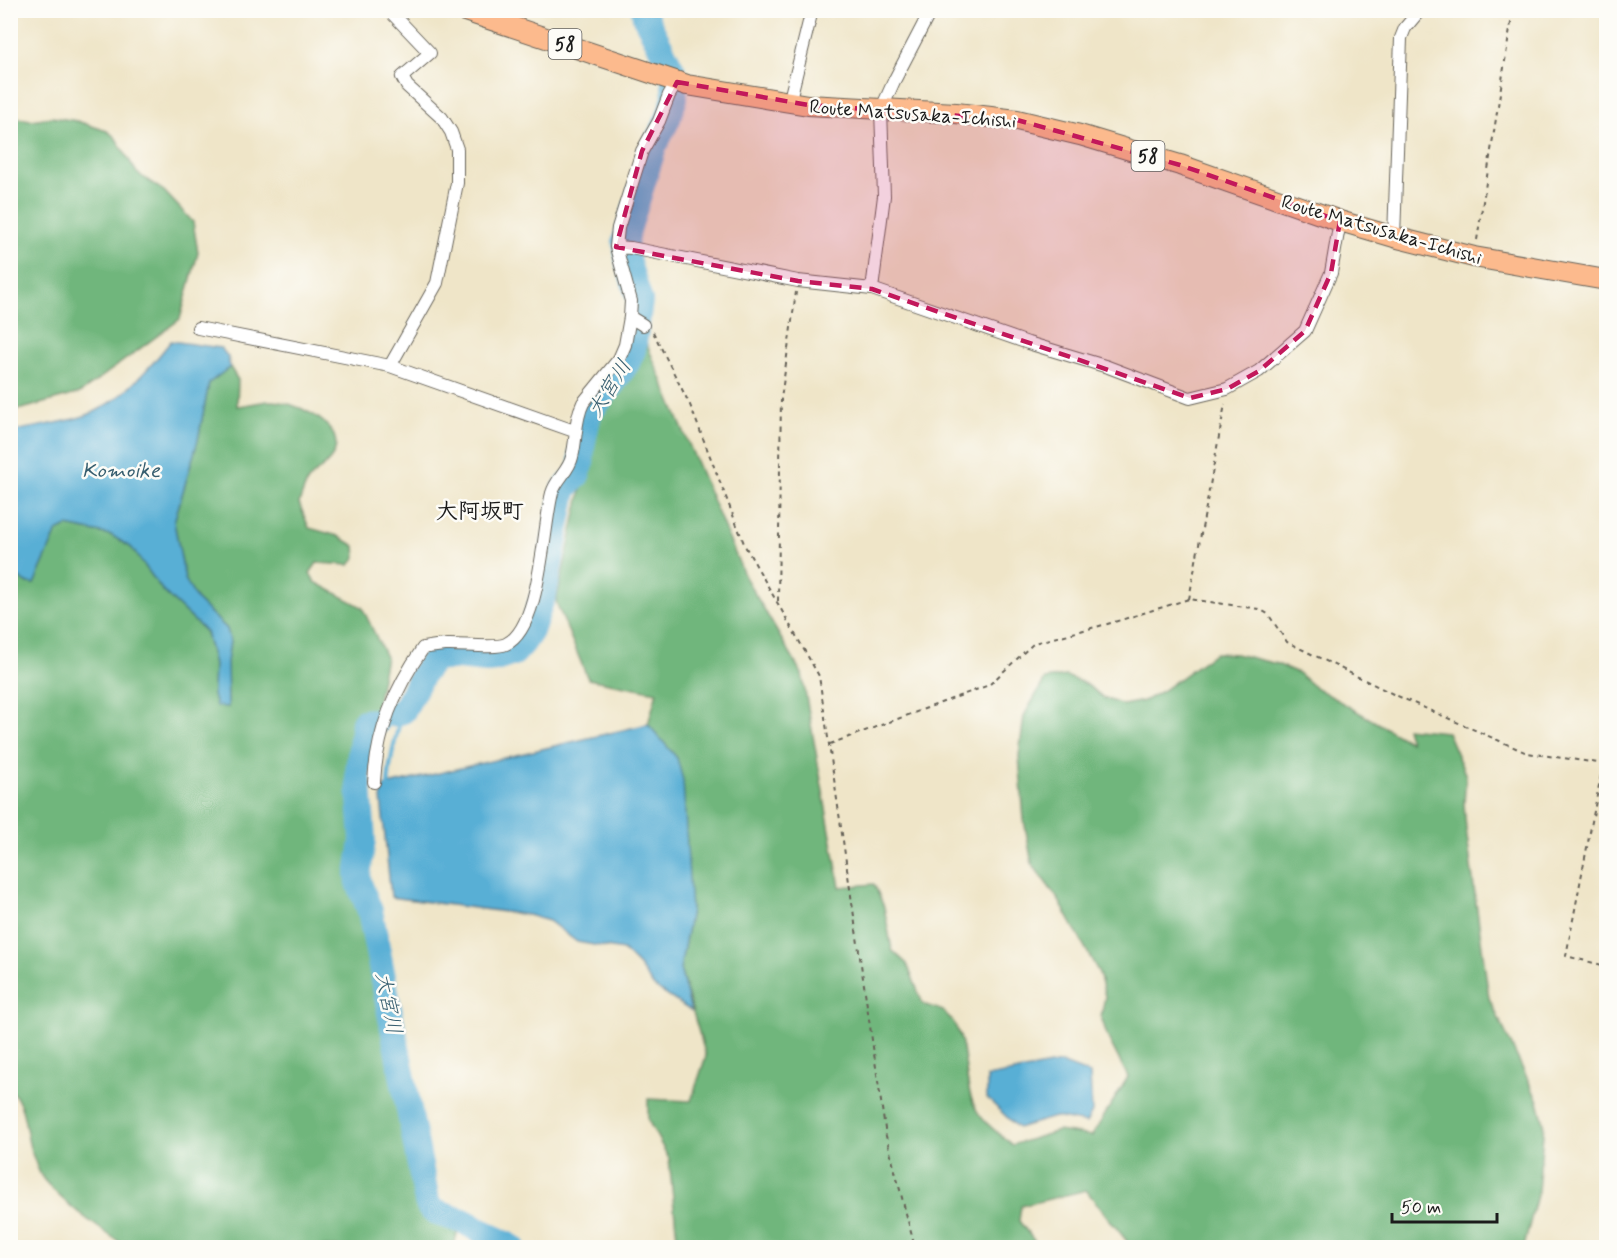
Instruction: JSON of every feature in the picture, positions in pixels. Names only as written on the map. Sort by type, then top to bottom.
[{"type":"main road","name":"Route Matsusaka-Ichishi","points":[[462,10],[673,84],[789,102],[880,110],[956,113],[1017,120],[1080,135],[1180,165],[1340,221],[1394,237],[1474,258],[1606,280]]},
{"type":"street","points":[[389,10],[430,53],[402,77],[407,86],[442,118],[451,132],[457,149],[457,183],[437,283],[390,366]]},
{"type":"street","points":[[789,102],[812,10]]},
{"type":"street","points":[[872,289],[884,196],[880,110],[931,10]]},
{"type":"street","points":[[1394,237],[1401,38],[1405,28],[1420,10]]},
{"type":"street","points":[[374,782],[375,766],[387,712],[408,670],[423,648],[445,645],[506,644],[516,635],[526,619],[540,572],[553,490],[567,471],[573,457],[574,431],[579,411],[619,359],[625,345],[631,317],[631,301],[616,247],[618,228],[642,152],[659,121],[673,84]]},
{"type":"street","points":[[616,247],[798,281],[872,289],[1028,343],[1108,367],[1190,398],[1227,389],[1259,371],[1305,331],[1331,273],[1340,221]]},
{"type":"street","points":[[631,317],[643,325]]},
{"type":"street","points":[[198,328],[390,366],[574,431]]},
{"type":"path","points":[[1474,258],[1513,10]]},
{"type":"path","points":[[778,603],[781,399],[798,281]]},
{"type":"path","points":[[643,325],[653,332],[690,405],[745,546],[819,676],[886,1136],[915,1248]]},
{"type":"path","points":[[1189,599],[1227,389]]},
{"type":"path","points":[[829,744],[989,685],[1035,643],[1189,599],[1259,609],[1268,614],[1287,642],[1393,694],[1527,753],[1605,764]]},
{"type":"path","points":[[1606,749],[1605,764],[1566,956],[1606,966]]},
{"type":"path","points":[[1603,1248],[1606,1224]]},
{"type":"highlighted area","points":[[677,82],[808,105],[1017,120],[1180,165],[1340,221],[1331,273],[1305,331],[1259,371],[1227,389],[1190,398],[872,289],[798,281],[616,247],[642,151]]},
{"type":"green space","points":[[11,117],[31,120],[52,117],[77,121],[107,131],[115,137],[137,173],[164,191],[193,222],[198,253],[180,319],[80,393],[11,410]]},
{"type":"green space","points":[[645,340],[745,577],[802,674],[840,887],[874,884],[884,907],[892,950],[907,964],[923,1004],[945,1013],[959,1034],[968,1085],[976,1109],[988,1124],[1012,1145],[1058,1131],[1092,1136],[1128,1077],[1108,1038],[1101,1017],[1105,996],[1099,973],[1058,899],[1032,864],[1024,820],[1019,756],[1024,716],[1045,679],[1066,676],[1086,684],[1104,698],[1123,705],[1144,701],[1162,691],[1215,653],[1236,654],[1277,664],[1298,673],[1313,686],[1410,742],[1406,728],[1447,732],[1466,776],[1464,803],[1466,829],[1489,998],[1538,1101],[1544,1123],[1538,1191],[1524,1247],[1130,1247],[1086,1190],[1021,1206],[1019,1221],[1039,1247],[678,1247],[669,1159],[648,1120],[648,1099],[691,1101],[706,1056],[680,969],[691,910],[677,758],[648,724],[657,692],[588,679],[556,602],[599,410]]},
{"type":"green space","points":[[230,367],[238,380],[237,406],[269,401],[290,404],[323,422],[331,430],[335,440],[333,455],[308,481],[299,503],[309,528],[338,536],[355,546],[356,557],[350,565],[317,563],[310,573],[315,582],[362,607],[386,657],[357,823],[355,880],[364,937],[415,1114],[435,1206],[460,1225],[453,1247],[127,1247],[73,1208],[44,1180],[31,1151],[20,1104],[11,1090],[11,570],[24,582],[34,584],[57,531],[67,526],[111,535],[132,548],[163,591],[206,632],[214,664],[213,695],[228,707],[227,662],[230,641],[227,629],[196,599],[185,579],[174,522],[198,440],[209,383]]},
{"type":"water","name":"Komoike","points":[[171,341],[221,348],[228,357],[230,367],[209,383],[198,440],[174,522],[185,579],[196,599],[227,629],[230,641],[227,662],[228,707],[216,706],[213,695],[214,664],[206,632],[163,591],[132,548],[111,535],[67,526],[57,531],[34,584],[24,582],[11,570],[11,432],[66,421],[97,411],[132,385]]},
{"type":"water","points":[[648,724],[677,758],[683,780],[691,910],[680,969],[691,1011],[654,987],[639,966],[623,950],[577,942],[549,921],[528,915],[391,897],[381,798],[384,786]]},
{"type":"water","points":[[1061,1063],[1090,1074],[1092,1112],[1086,1123],[1055,1117],[1018,1128],[987,1098],[987,1077]]},
{"type":"waterway","name":"大宮川","points":[[394,714],[403,711],[422,675],[434,659],[458,657],[496,659],[514,653],[531,631],[544,593],[564,490],[577,475],[581,465],[582,446],[589,413],[627,363],[633,350],[640,301],[628,263],[625,240],[654,147],[668,119],[675,98],[673,71],[645,17],[644,10]]},
{"type":"waterway","points":[[388,788],[393,749],[403,711]]},
{"type":"waterway","name":"大宮川","points":[[378,721],[364,722],[358,772],[363,840],[358,875],[370,911],[427,1201],[429,1207],[437,1213],[463,1221],[513,1248]]},
{"type":"district","name":"大阿坂町","points":[[480,510]]}]
